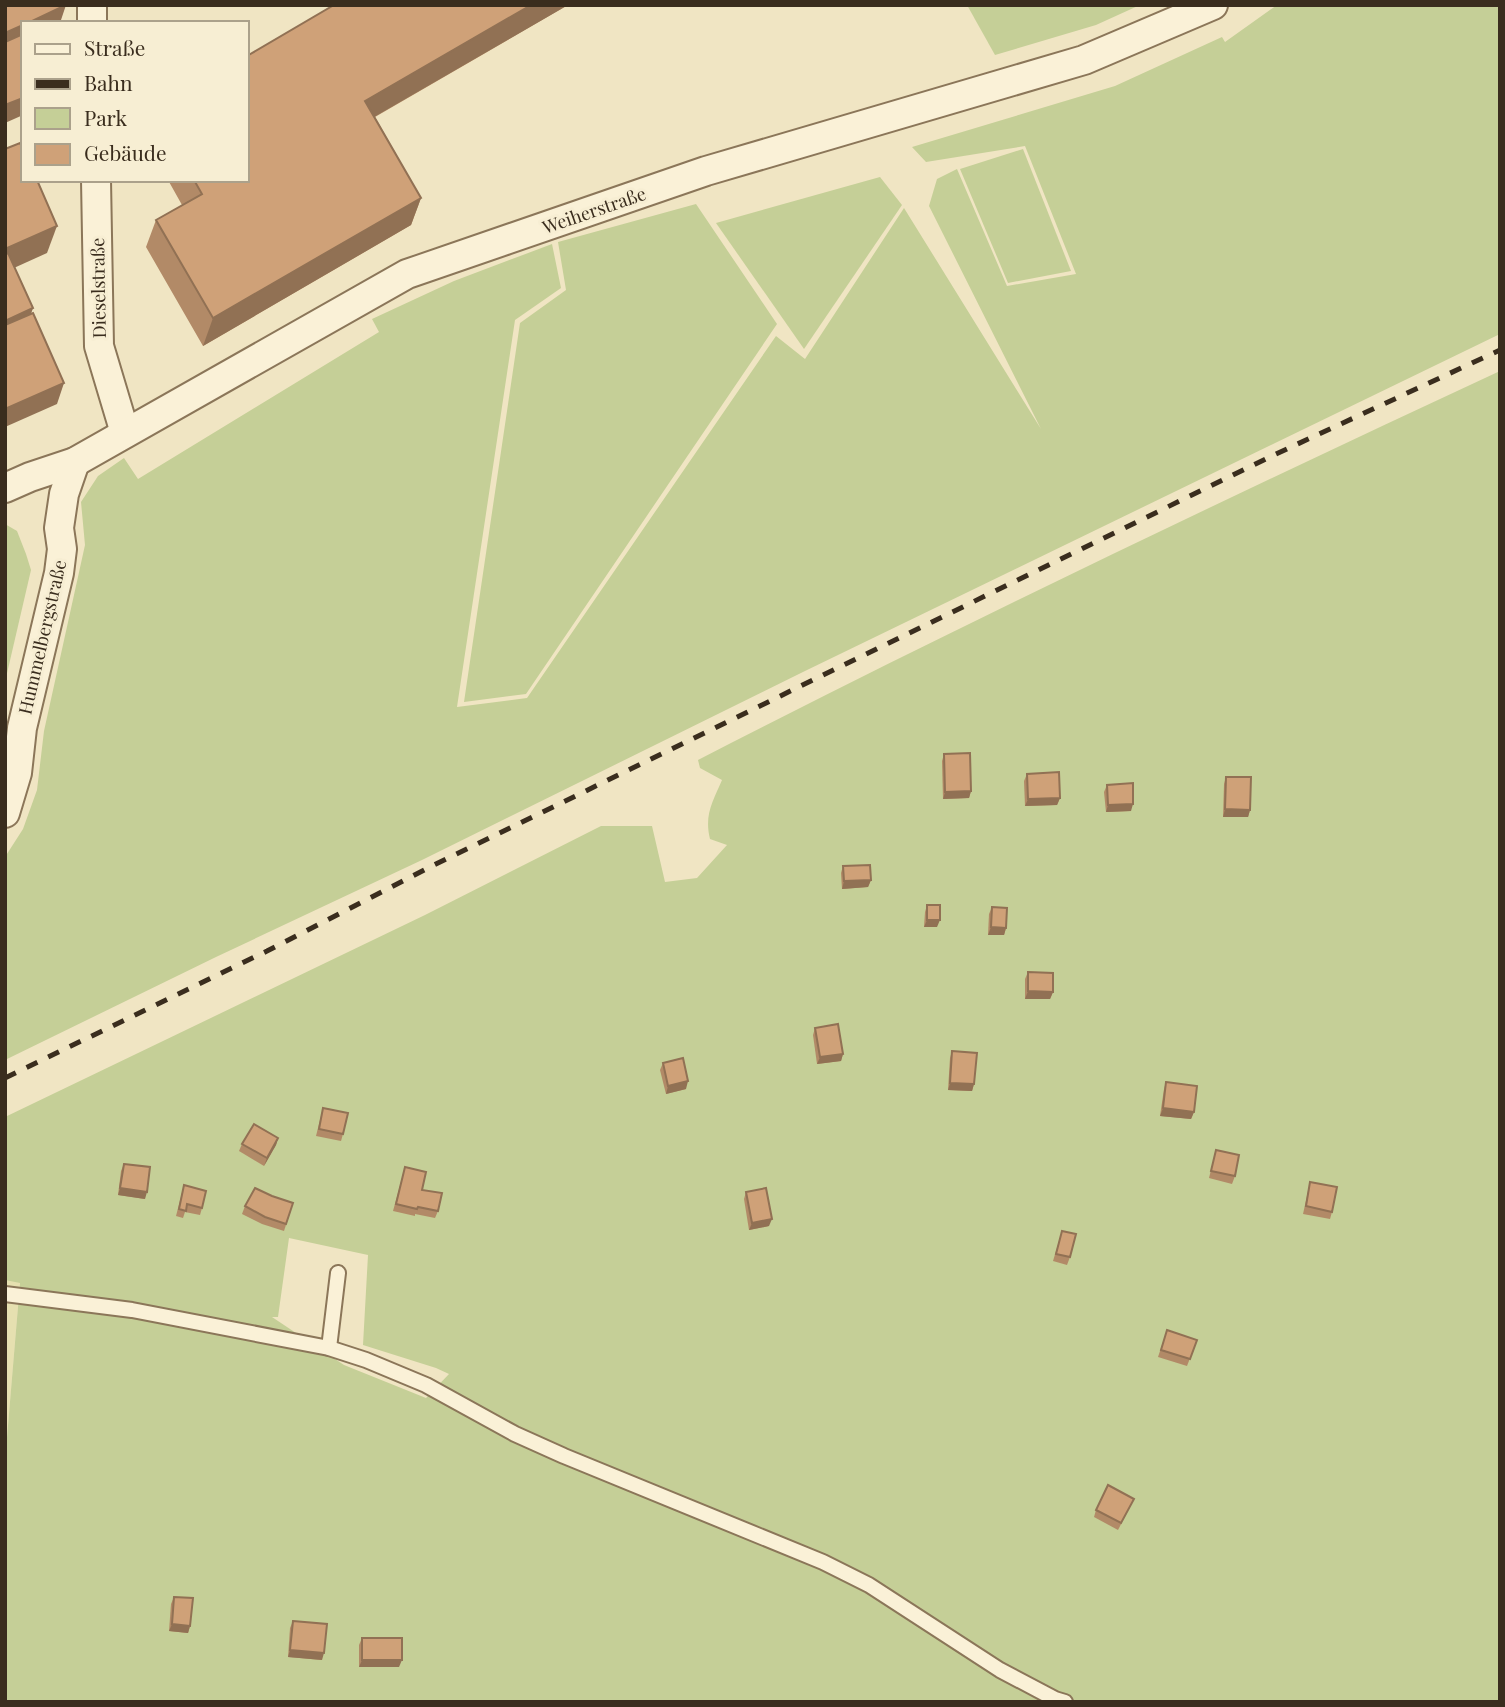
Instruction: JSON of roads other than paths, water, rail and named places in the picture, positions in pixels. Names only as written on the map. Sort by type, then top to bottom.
[{"type":"street","name":"Weiherstraße","points":[[5,488],[75,462],[407,274],[706,171],[1084,60],[1213,5]]},
{"type":"street","name":"Dieselstraße","points":[[96,182],[99,346],[125,433]]},
{"type":"street","name":"Hummelbergstraße","points":[[5,813],[17,773],[22,728],[59,573],[62,549],[59,528],[64,494],[75,462]]},
{"type":"lane","points":[[329,1348],[338,1273]]},
{"type":"lane","points":[[5,1294],[132,1310],[329,1348],[366,1360],[426,1385],[516,1434],[564,1456],[823,1562],[869,1585],[1000,1670],[1065,1702]]},
{"type":"railway","points":[[5,1078],[267,951],[432,866],[1276,454],[1500,350]]}]
